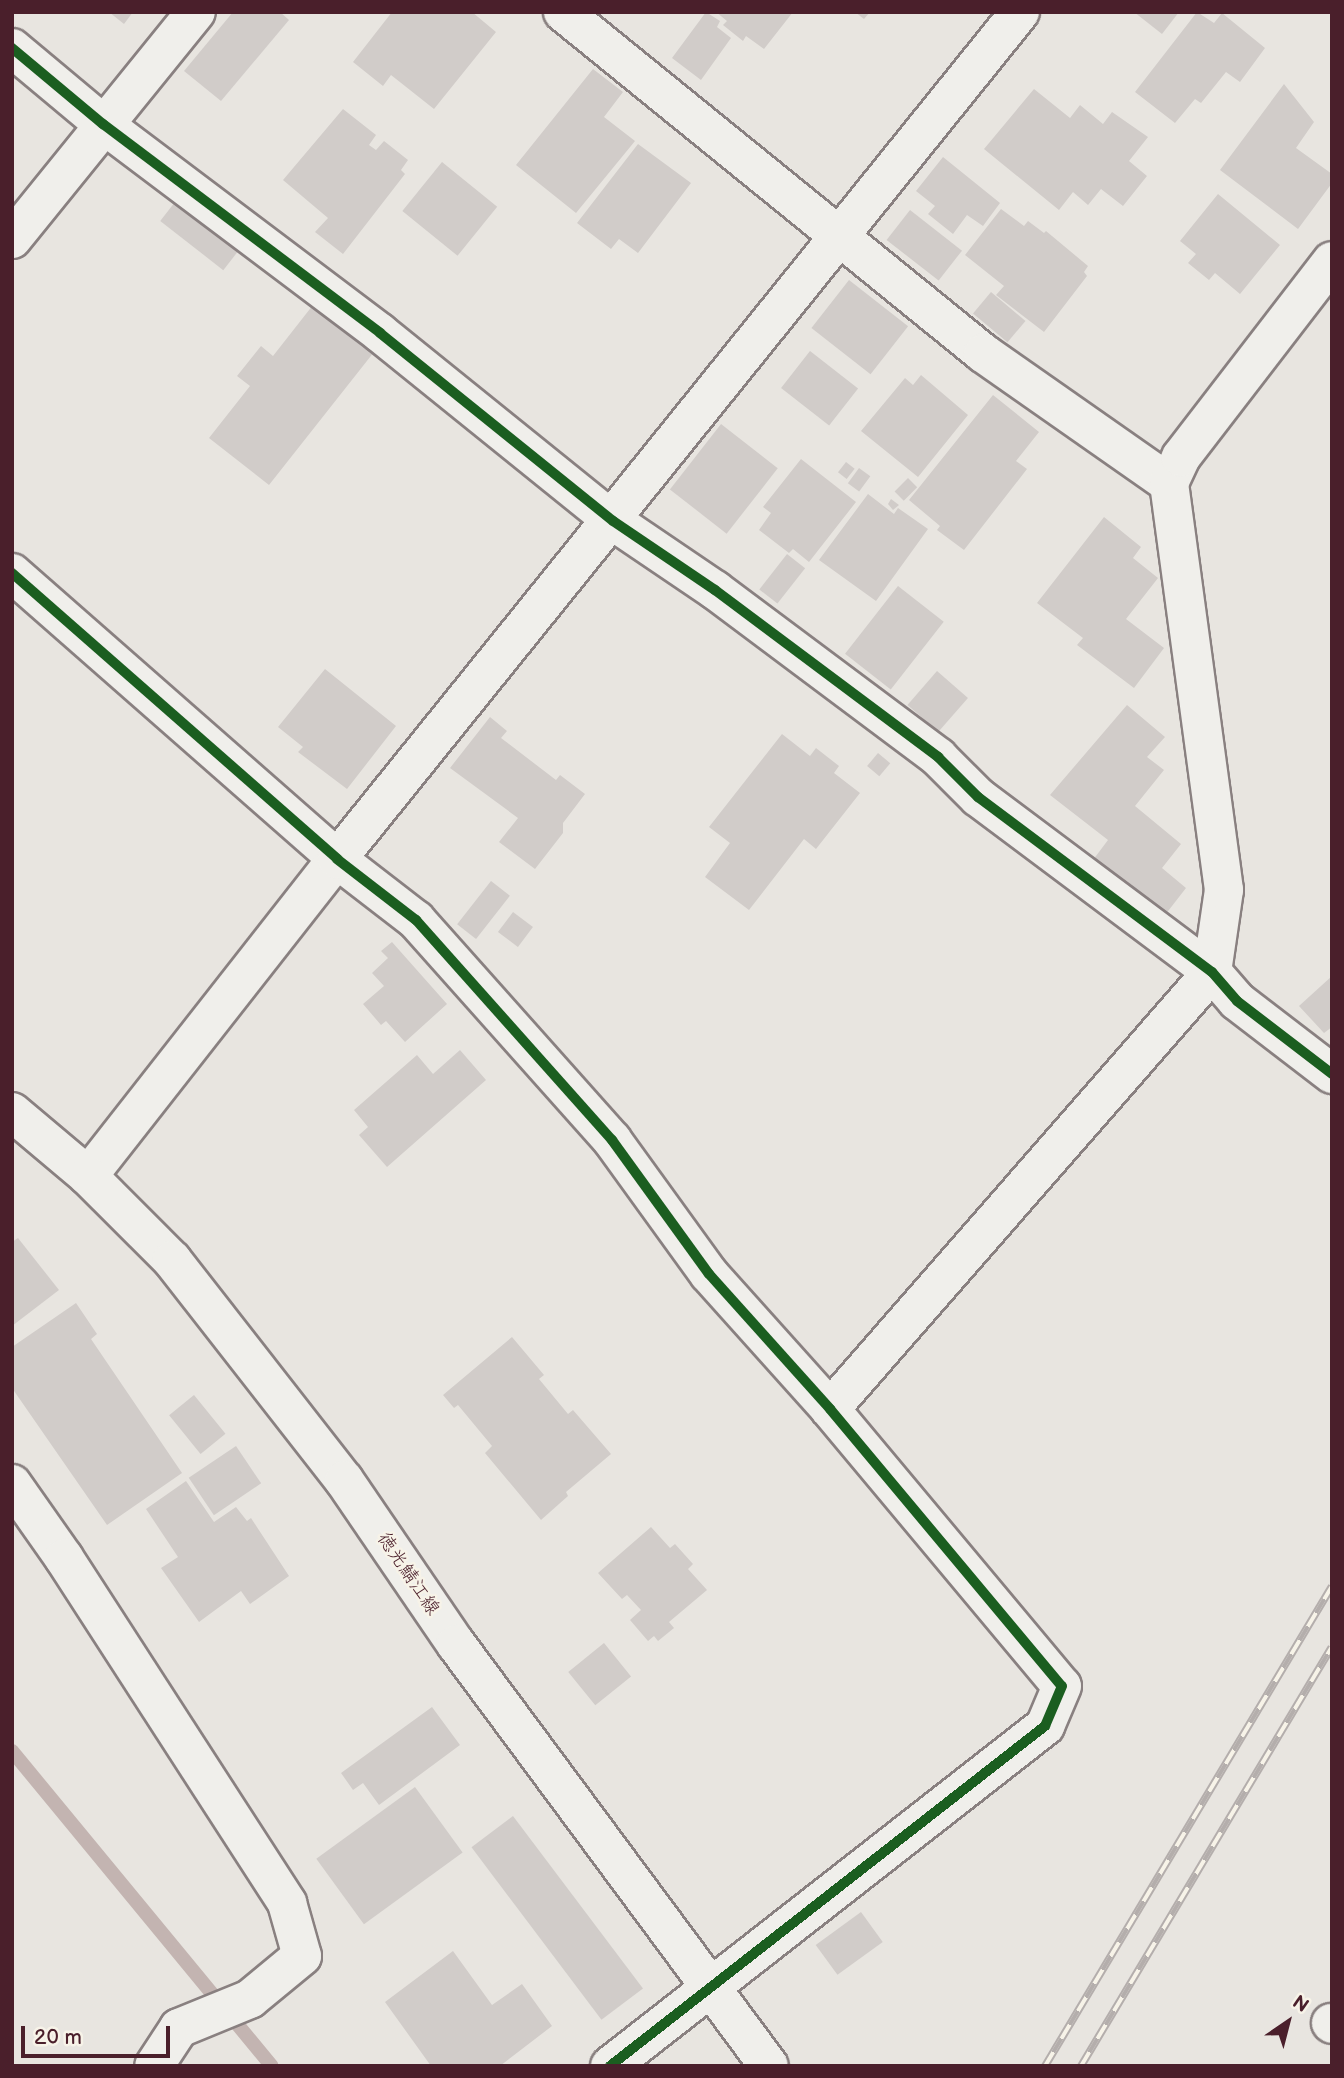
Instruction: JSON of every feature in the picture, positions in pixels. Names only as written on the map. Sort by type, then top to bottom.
[{"type":"street","points":[[12,239],[196,12]]},
{"type":"street","points":[[563,12],[983,353],[1169,483]]},
{"type":"street","points":[[88,1176],[337,859],[612,521],[838,234],[1020,12]]},
{"type":"street","points":[[12,48],[103,124],[380,333],[612,521],[715,590],[938,757],[978,797],[1212,972],[1237,1001],[1332,1074]]},
{"type":"street","points":[[830,1409],[1212,972],[1224,890],[1169,483],[1181,457],[1332,261]]},
{"type":"street","points":[[12,573],[337,859],[416,920],[612,1140],[709,1273],[830,1409],[1062,1686],[1045,1726],[610,2066]]},
{"type":"street","name":"徳光鯖江線","points":[[12,1112],[88,1176],[172,1259],[344,1480],[456,1644],[708,1988],[769,2066]]},
{"type":"street","points":[[12,1484],[64,1558],[286,1903],[302,1956],[250,1999],[179,2028],[154,2066]]},
{"type":"building","points":[[109,12],[133,12],[124,24]]},
{"type":"building","points":[[233,12],[280,12],[289,20],[221,101],[184,71]]},
{"type":"building","points":[[392,12],[472,12],[496,32],[434,109],[391,75],[383,86],[353,62]]},
{"type":"building","points":[[706,12],[720,21],[717,27],[731,38],[701,80],[672,58]]},
{"type":"building","points":[[716,12],[793,12],[764,49],[746,36],[743,41],[723,25],[727,21]]},
{"type":"building","points":[[855,12],[870,12],[864,19]]},
{"type":"building","points":[[1134,12],[1179,12],[1162,34]]},
{"type":"building","points":[[1197,12],[1214,23],[1222,13],[1265,48],[1240,82],[1226,72],[1201,103],[1195,99],[1175,123],[1135,92]]},
{"type":"building","points":[[593,69],[623,92],[604,117],[635,141],[576,213],[516,165]]},
{"type":"building","points":[[1284,84],[1314,122],[1296,148],[1332,174],[1332,183],[1298,229],[1220,170]]},
{"type":"building","points":[[1034,89],[1070,118],[1080,105],[1103,124],[1112,112],[1148,137],[1129,161],[1147,176],[1123,206],[1101,189],[1088,205],[1073,192],[1059,210],[984,149]]},
{"type":"building","points":[[343,109],[376,135],[369,145],[376,150],[384,141],[408,160],[401,170],[405,174],[343,254],[315,232],[328,218],[283,180]]},
{"type":"building","points":[[638,144],[691,183],[638,253],[619,239],[611,249],[577,223]]},
{"type":"building","points":[[943,157],[1000,203],[983,226],[967,215],[953,234],[928,214],[935,206],[916,191]]},
{"type":"building","points":[[442,162],[497,207],[458,256],[402,211]]},
{"type":"building","points":[[1218,194],[1280,245],[1240,294],[1215,273],[1209,280],[1188,263],[1196,254],[1180,241]]},
{"type":"building","points":[[175,202],[238,251],[223,270],[160,221]]},
{"type":"building","points":[[1001,209],[1024,226],[1028,221],[1044,233],[1046,231],[1088,266],[1084,272],[1087,276],[1044,332],[996,295],[1004,286],[965,255]]},
{"type":"building","points":[[910,210],[962,251],[939,281],[887,240]]},
{"type":"building","points":[[849,280],[908,326],[871,374],[811,328]]},
{"type":"building","points":[[991,292],[1025,321],[1007,342],[973,313]]},
{"type":"building","points":[[313,305],[374,352],[269,485],[209,438],[250,386],[237,376],[261,346],[273,356]]},
{"type":"building","points":[[810,351],[858,389],[829,426],[781,388]]},
{"type":"building","points":[[921,375],[968,415],[918,477],[861,431],[905,378],[913,385]]},
{"type":"building","points":[[993,395],[1039,432],[1016,461],[1027,469],[964,550],[937,530],[940,526],[909,500]]},
{"type":"building","points":[[721,424],[778,468],[727,534],[670,489]]},
{"type":"building","points":[[801,459],[856,502],[809,562],[793,549],[789,553],[759,530],[771,513],[763,507]]},
{"type":"building","points":[[846,462],[855,469],[847,479],[838,472]]},
{"type":"building","points":[[859,468],[870,476],[859,492],[848,483]]},
{"type":"building","points":[[908,478],[917,487],[904,501],[895,491]]},
{"type":"building","points":[[868,494],[894,514],[898,508],[928,529],[876,601],[819,560]]},
{"type":"building","points":[[891,499],[899,505],[893,510],[888,504]]},
{"type":"building","points":[[1104,517],[1141,547],[1133,558],[1158,578],[1126,619],[1164,648],[1134,688],[1077,645],[1083,638],[1037,603]]},
{"type":"building","points":[[787,554],[805,568],[777,604],[759,589]]},
{"type":"building","points":[[898,586],[944,622],[891,689],[845,654]]},
{"type":"building","points":[[325,669],[396,726],[347,789],[298,752],[303,747],[278,727]]},
{"type":"building","points":[[937,671],[968,698],[938,732],[907,705]]},
{"type":"building","points":[[1127,705],[1165,737],[1147,757],[1164,770],[1135,806],[1181,844],[1162,868],[1186,888],[1165,915],[1093,860],[1108,840],[1050,795]]},
{"type":"building","points":[[490,717],[507,731],[501,738],[556,780],[560,775],[585,794],[563,823],[563,833],[535,869],[499,842],[518,818],[450,768]]},
{"type":"building","points":[[782,734],[810,756],[816,748],[839,766],[834,773],[860,793],[816,849],[804,839],[749,910],[705,877],[730,843],[709,827]]},
{"type":"building","points":[[878,753],[890,763],[879,776],[867,766]]},
{"type":"building","points":[[491,881],[510,896],[476,939],[457,924]]},
{"type":"building","points":[[513,912],[533,927],[518,947],[498,932]]},
{"type":"building","points":[[392,942],[447,1004],[405,1042],[386,1021],[381,1025],[363,1004],[384,986],[372,973],[388,958],[381,951]]},
{"type":"building","points":[[1332,976],[1332,1027],[1324,1033],[1299,1006]]},
{"type":"building","points":[[460,1050],[486,1080],[387,1167],[359,1135],[368,1127],[354,1110],[417,1055],[433,1074]]},
{"type":"building","points":[[18,1238],[59,1290],[12,1326],[12,1242]]},
{"type":"building","points":[[76,1303],[97,1334],[91,1339],[182,1473],[107,1525],[12,1388],[12,1347]]},
{"type":"building","points":[[512,1337],[544,1375],[539,1379],[568,1414],[573,1410],[611,1454],[566,1492],[568,1496],[541,1520],[485,1453],[492,1446],[458,1405],[454,1408],[443,1395]]},
{"type":"building","points":[[194,1395],[225,1434],[201,1454],[169,1415]]},
{"type":"building","points":[[236,1446],[261,1483],[214,1515],[189,1478]]},
{"type":"building","points":[[186,1481],[214,1522],[236,1507],[247,1521],[251,1518],[289,1576],[250,1604],[241,1591],[199,1622],[161,1568],[178,1557],[146,1509]]},
{"type":"building","points":[[651,1527],[670,1548],[675,1544],[693,1564],[688,1569],[707,1590],[669,1622],[674,1628],[658,1641],[654,1636],[648,1641],[630,1620],[641,1610],[627,1595],[622,1599],[598,1573]]},
{"type":"building","points":[[604,1643],[631,1676],[595,1705],[568,1672]]},
{"type":"building","points":[[432,1707],[460,1745],[379,1805],[363,1783],[353,1790],[341,1773]]},
{"type":"building","points":[[415,1787],[463,1853],[364,1924],[316,1859]]},
{"type":"building","points":[[513,1816],[643,1989],[601,2020],[471,1847]]},
{"type":"building","points":[[861,1912],[883,1942],[837,1975],[816,1945]]},
{"type":"building","points":[[453,1951],[492,2005],[522,1984],[552,2026],[500,2066],[431,2066],[385,2002]]},
{"type":"waterway","points":[[12,1751],[272,2066]]},
{"type":"railway","points":[[1045,2066],[1332,1586]]},
{"type":"railway","points":[[1081,2066],[1332,1647]]},
{"type":"cycle path","points":[[12,48],[103,124],[380,333],[613,521],[715,590],[938,757],[978,797],[1212,972],[1237,1001],[1332,1074]]},
{"type":"cycle path","points":[[12,573],[337,859],[416,920],[612,1140],[709,1274],[830,1409],[1062,1686],[1045,1726],[610,2066]]}]
